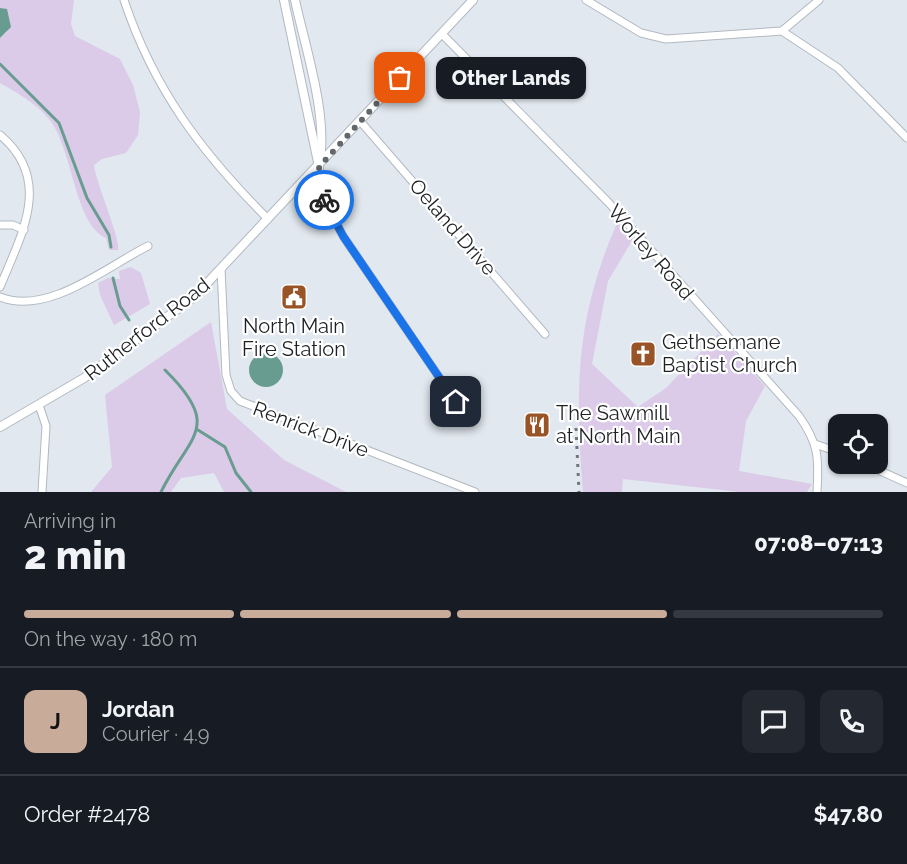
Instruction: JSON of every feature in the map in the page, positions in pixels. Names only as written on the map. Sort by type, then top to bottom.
[{"type":"street","points":[[124,0],[155,75],[183,121],[229,180],[268,219]]},
{"type":"street","points":[[284,0],[319,167],[322,198],[343,236],[456,402]]},
{"type":"street","points":[[295,0],[324,143],[319,167]]},
{"type":"street","name":"Rutherford Road","points":[[0,427],[84,378],[142,338],[194,297],[319,167],[473,0]]},
{"type":"street","points":[[586,0],[641,33],[666,39],[782,31],[819,0]]},
{"type":"street","points":[[782,31],[838,68],[907,138]]},
{"type":"street","name":"Worley Road","points":[[442,34],[608,202],[799,416],[815,444],[819,464],[817,492]]},
{"type":"street","name":"Oeland Drive","points":[[360,120],[545,334]]},
{"type":"street","points":[[0,135],[22,163],[31,191],[24,230],[0,287]]},
{"type":"street","points":[[0,225],[13,225],[24,230]]},
{"type":"street","points":[[0,297],[25,302],[52,297],[148,246]]},
{"type":"street","name":"Renrick Drive","points":[[221,269],[226,375],[231,391],[240,400],[475,492]]},
{"type":"street","points":[[39,405],[46,426],[42,492]]},
{"type":"street","points":[[815,444],[828,449]]},
{"type":"street","points":[[887,474],[907,483]]},
{"type":"shaded area","points":[[0,0],[74,0],[71,24],[75,36],[120,59],[133,85],[140,112],[138,135],[126,153],[102,159],[94,165],[116,236],[118,250],[109,250],[106,238],[95,230],[87,218],[64,148],[49,119],[32,103],[0,83],[0,38],[7,32],[7,10],[0,8]]},
{"type":"shaded area","points":[[0,8],[7,9],[11,27],[0,38]]},
{"type":"shaded area","points":[[618,221],[633,239],[608,281],[592,364],[638,407],[666,388],[718,334],[765,386],[746,421],[739,471],[812,484],[807,492],[740,492],[623,479],[622,492],[583,492],[579,420],[581,354],[593,290]]},
{"type":"shaded area","points":[[131,267],[141,273],[150,304],[114,325],[100,295],[98,283],[108,278],[120,279],[119,271]]},
{"type":"shaded area","points":[[211,322],[227,409],[284,460],[346,492],[224,492],[214,473],[181,478],[171,492],[91,492],[112,467],[105,395]]},
{"type":"shaded area","points":[[266,353],[278,358],[283,370],[278,382],[266,387],[254,382],[249,370],[254,358]]},
{"type":"waterway","points":[[0,64],[59,123],[87,198],[109,235],[111,247]]},
{"type":"waterway","points":[[113,278],[120,306],[129,320]]},
{"type":"waterway","points":[[161,492],[190,444],[196,431],[197,419],[193,406],[183,390],[165,370]]},
{"type":"waterway","points":[[198,430],[225,447],[236,473],[251,492]]},
{"type":"railway","points":[[576,428],[579,492]]},
{"type":"way so far","points":[[324,200],[319,167],[400,78]]},
{"type":"place","name":"Other Lands","points":[[400,78]]},
{"type":"place","name":"North Main Fire Station","points":[[294,297]]},
{"type":"place","name":"Gethsemane Baptist Church","points":[[643,354]]},
{"type":"place","name":"The Sawmill at North Main","points":[[537,425]]},
{"type":"route","points":[[324,200],[343,236],[456,402]]}]
